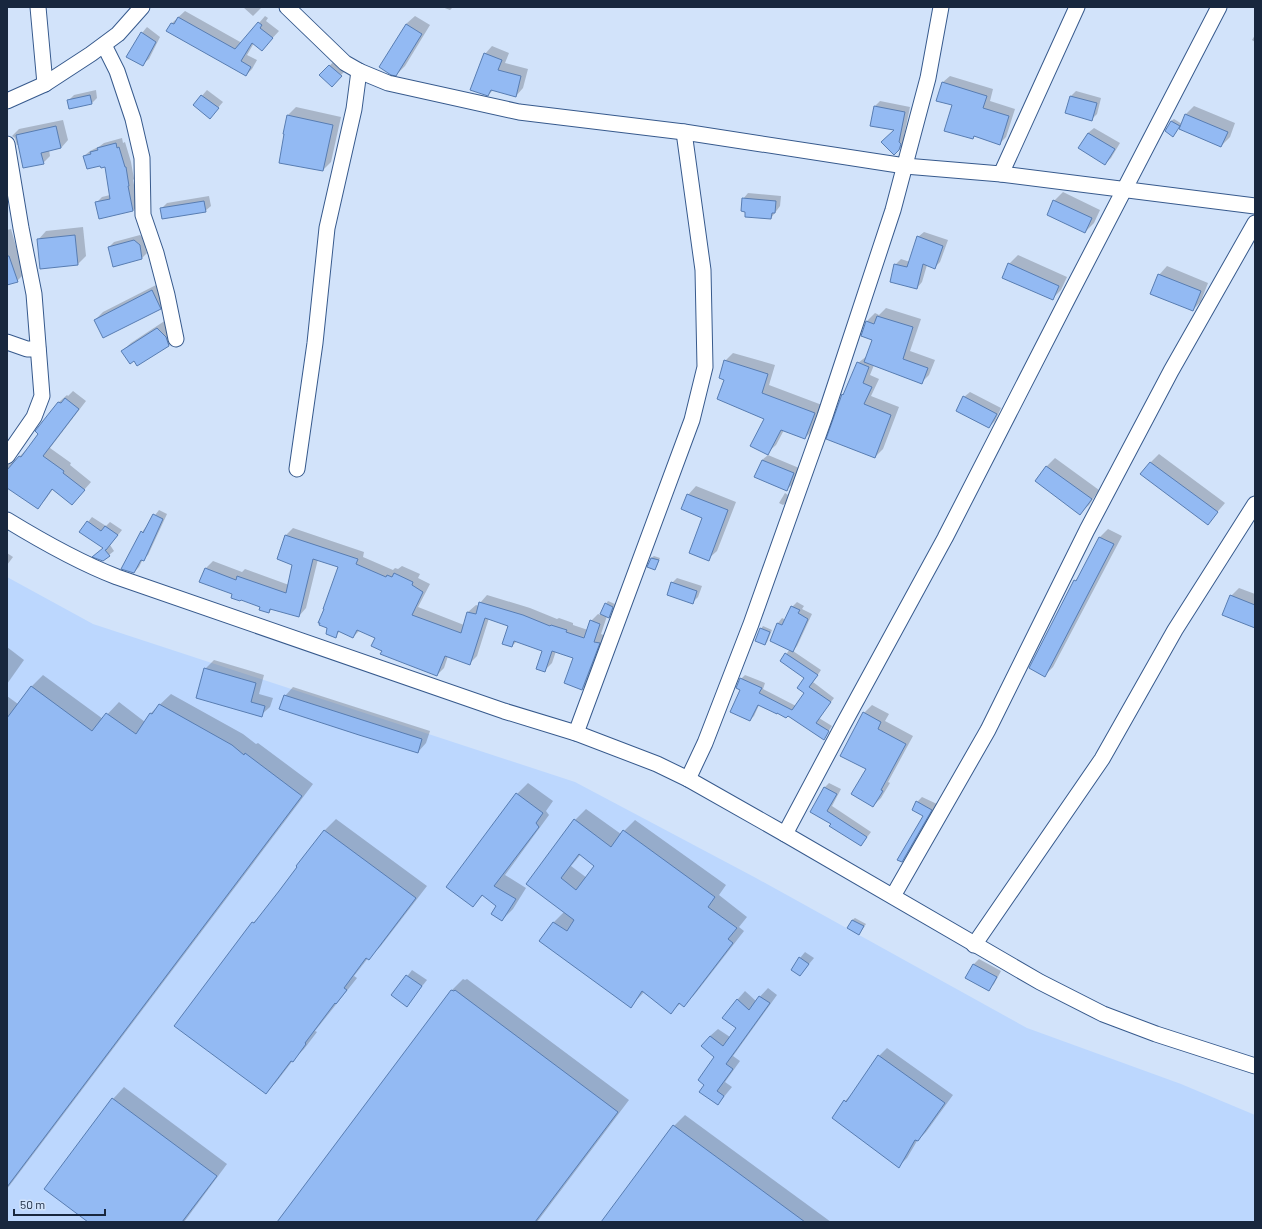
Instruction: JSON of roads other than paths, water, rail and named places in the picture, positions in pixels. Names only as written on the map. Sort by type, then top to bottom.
[{"type":"street","points":[[38,7],[45,84]]},
{"type":"street","points":[[7,101],[45,84],[104,45],[118,34],[142,7]]},
{"type":"street","points":[[287,7],[345,63],[359,71],[388,82],[519,112],[684,132],[905,166],[1002,174],[1255,206]]},
{"type":"street","points":[[688,779],[705,743],[748,631],[817,438],[893,210],[928,78],[940,7]]},
{"type":"street","points":[[1002,174],[1078,7]]},
{"type":"street","points":[[785,834],[945,538],[1220,7]]},
{"type":"street","points":[[104,45],[117,72],[133,119],[142,158],[143,215],[160,267],[176,339]]},
{"type":"street","points":[[297,469],[315,343],[327,228],[354,109],[359,71]]},
{"type":"street","points":[[576,733],[692,420],[705,367],[703,270],[684,132]]},
{"type":"street","points":[[7,144],[34,294],[42,396],[34,418],[7,456]]},
{"type":"street","points":[[893,896],[988,730],[1094,516],[1171,371],[1255,223]]},
{"type":"street","points":[[7,342],[27,349],[38,349]]},
{"type":"street","points":[[974,945],[1102,759],[1175,630],[1255,504]]},
{"type":"street","points":[[7,520],[58,550],[89,566],[117,577],[504,711],[576,733],[657,764],[688,779],[785,834],[1040,982],[1103,1014],[1156,1034],[1255,1066]]}]
